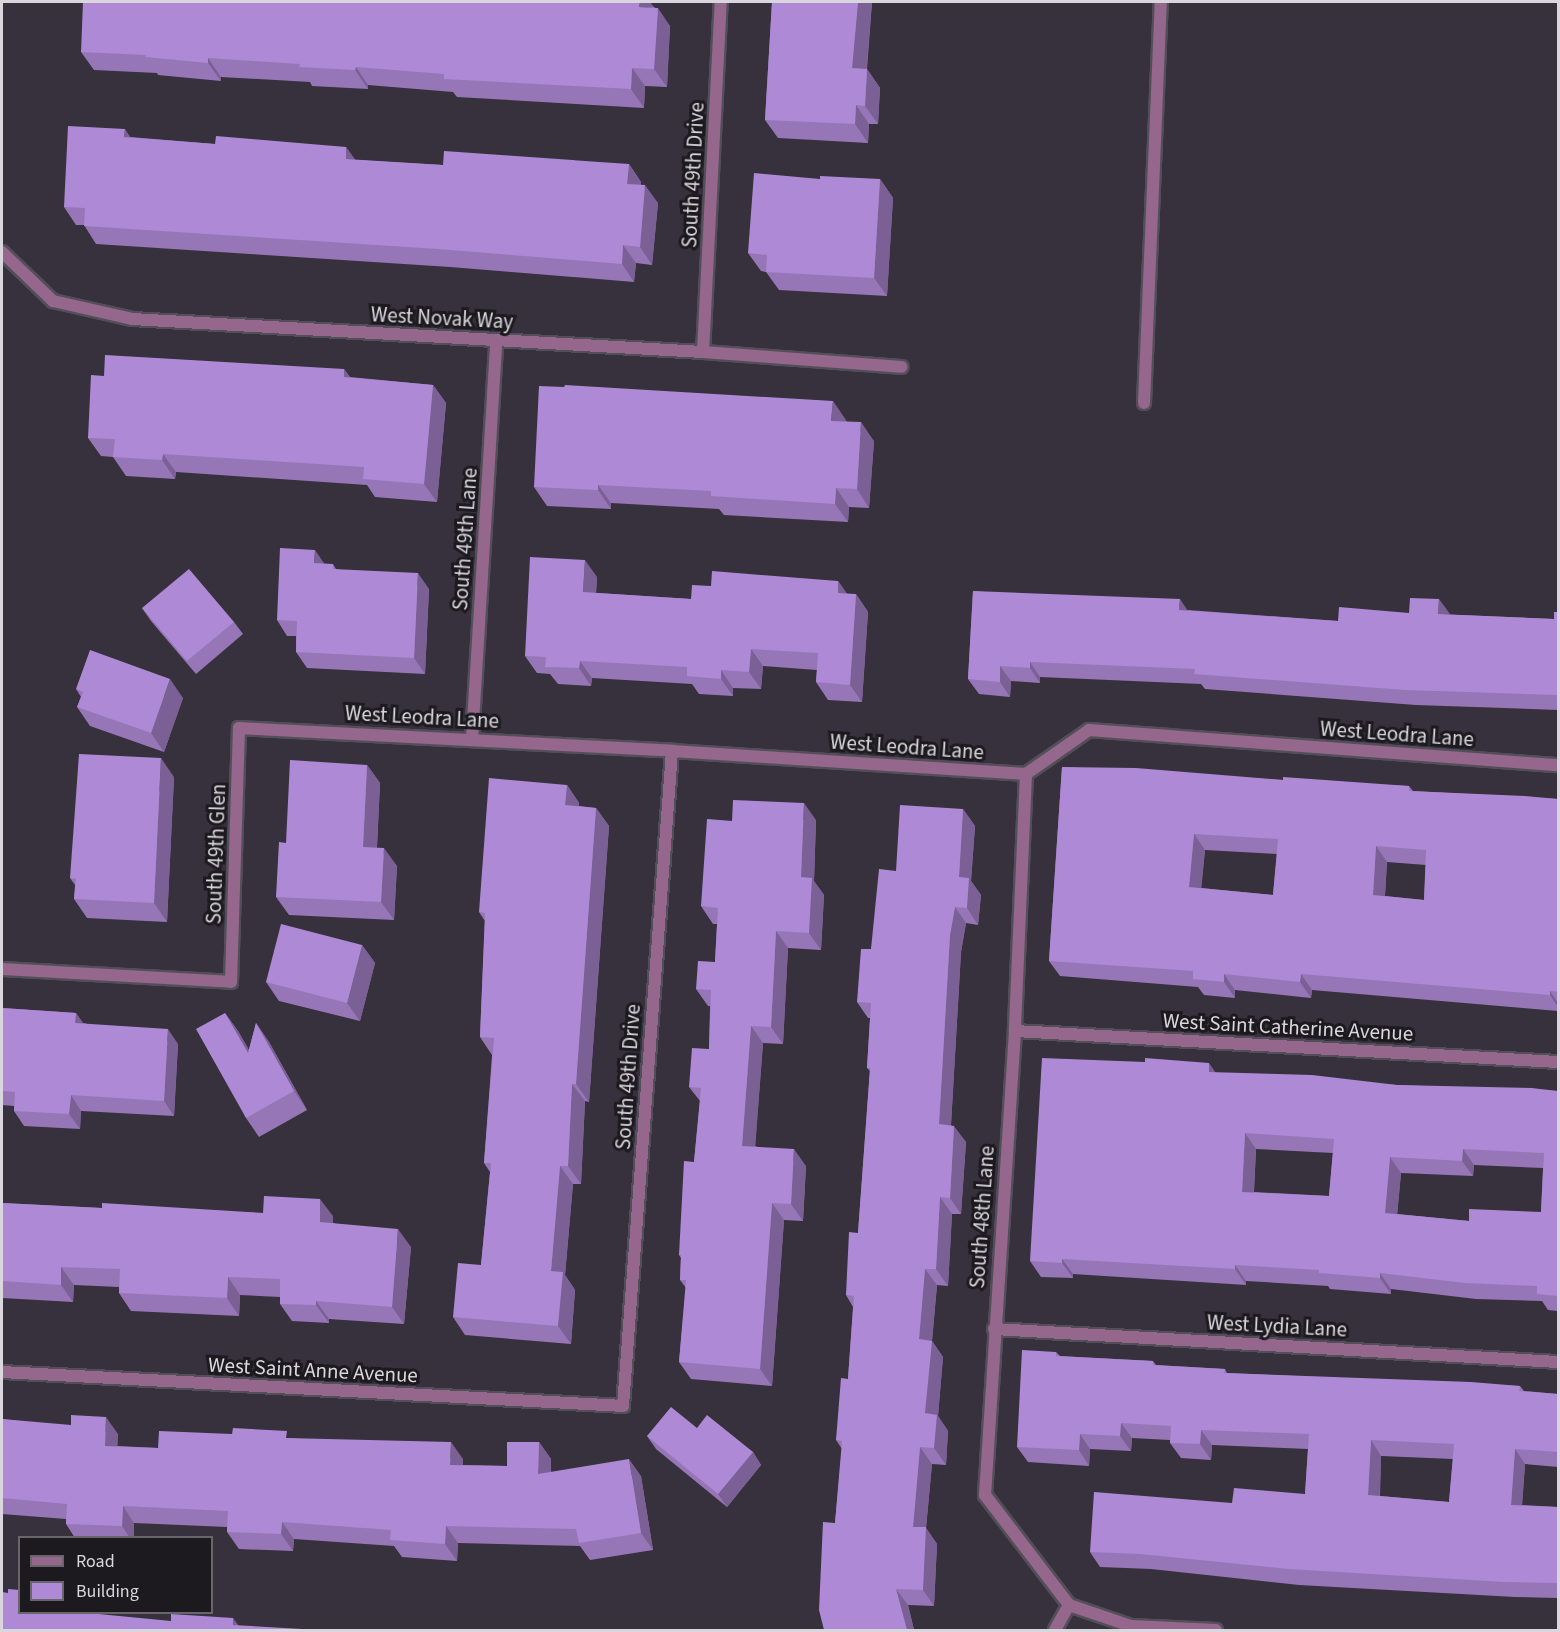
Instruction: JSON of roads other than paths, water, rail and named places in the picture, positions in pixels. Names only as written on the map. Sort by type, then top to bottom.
[{"type":"street","name":"South 49th Drive","points":[[703,351],[721,2]]},
{"type":"street","points":[[1144,403],[1161,2]]},
{"type":"street","name":"West Novak Way","points":[[2,252],[53,301],[132,319],[703,351],[902,367]]},
{"type":"street","name":"South 49th Lane","points":[[472,739],[496,341]]},
{"type":"street","name":"West Leodra Lane","points":[[239,728],[472,739],[1026,774],[1089,730],[1558,765]]},
{"type":"street","name":"South 49th Glen","points":[[2,969],[231,982],[239,728]]},
{"type":"street","name":"South 49th Drive","points":[[623,1406],[672,751]]},
{"type":"street","name":"South 48th Lane","points":[[1026,774],[1015,1031],[985,1495],[1069,1605]]},
{"type":"street","name":"West Saint Catherine Avenue","points":[[1015,1031],[1558,1062]]},
{"type":"street","name":"West Lydia Lane","points":[[994,1329],[1558,1362]]},
{"type":"street","name":"West Saint Anne Avenue","points":[[2,1372],[623,1406]]},
{"type":"street","points":[[1054,1630],[1069,1605],[1131,1626],[1216,1630]]}]
